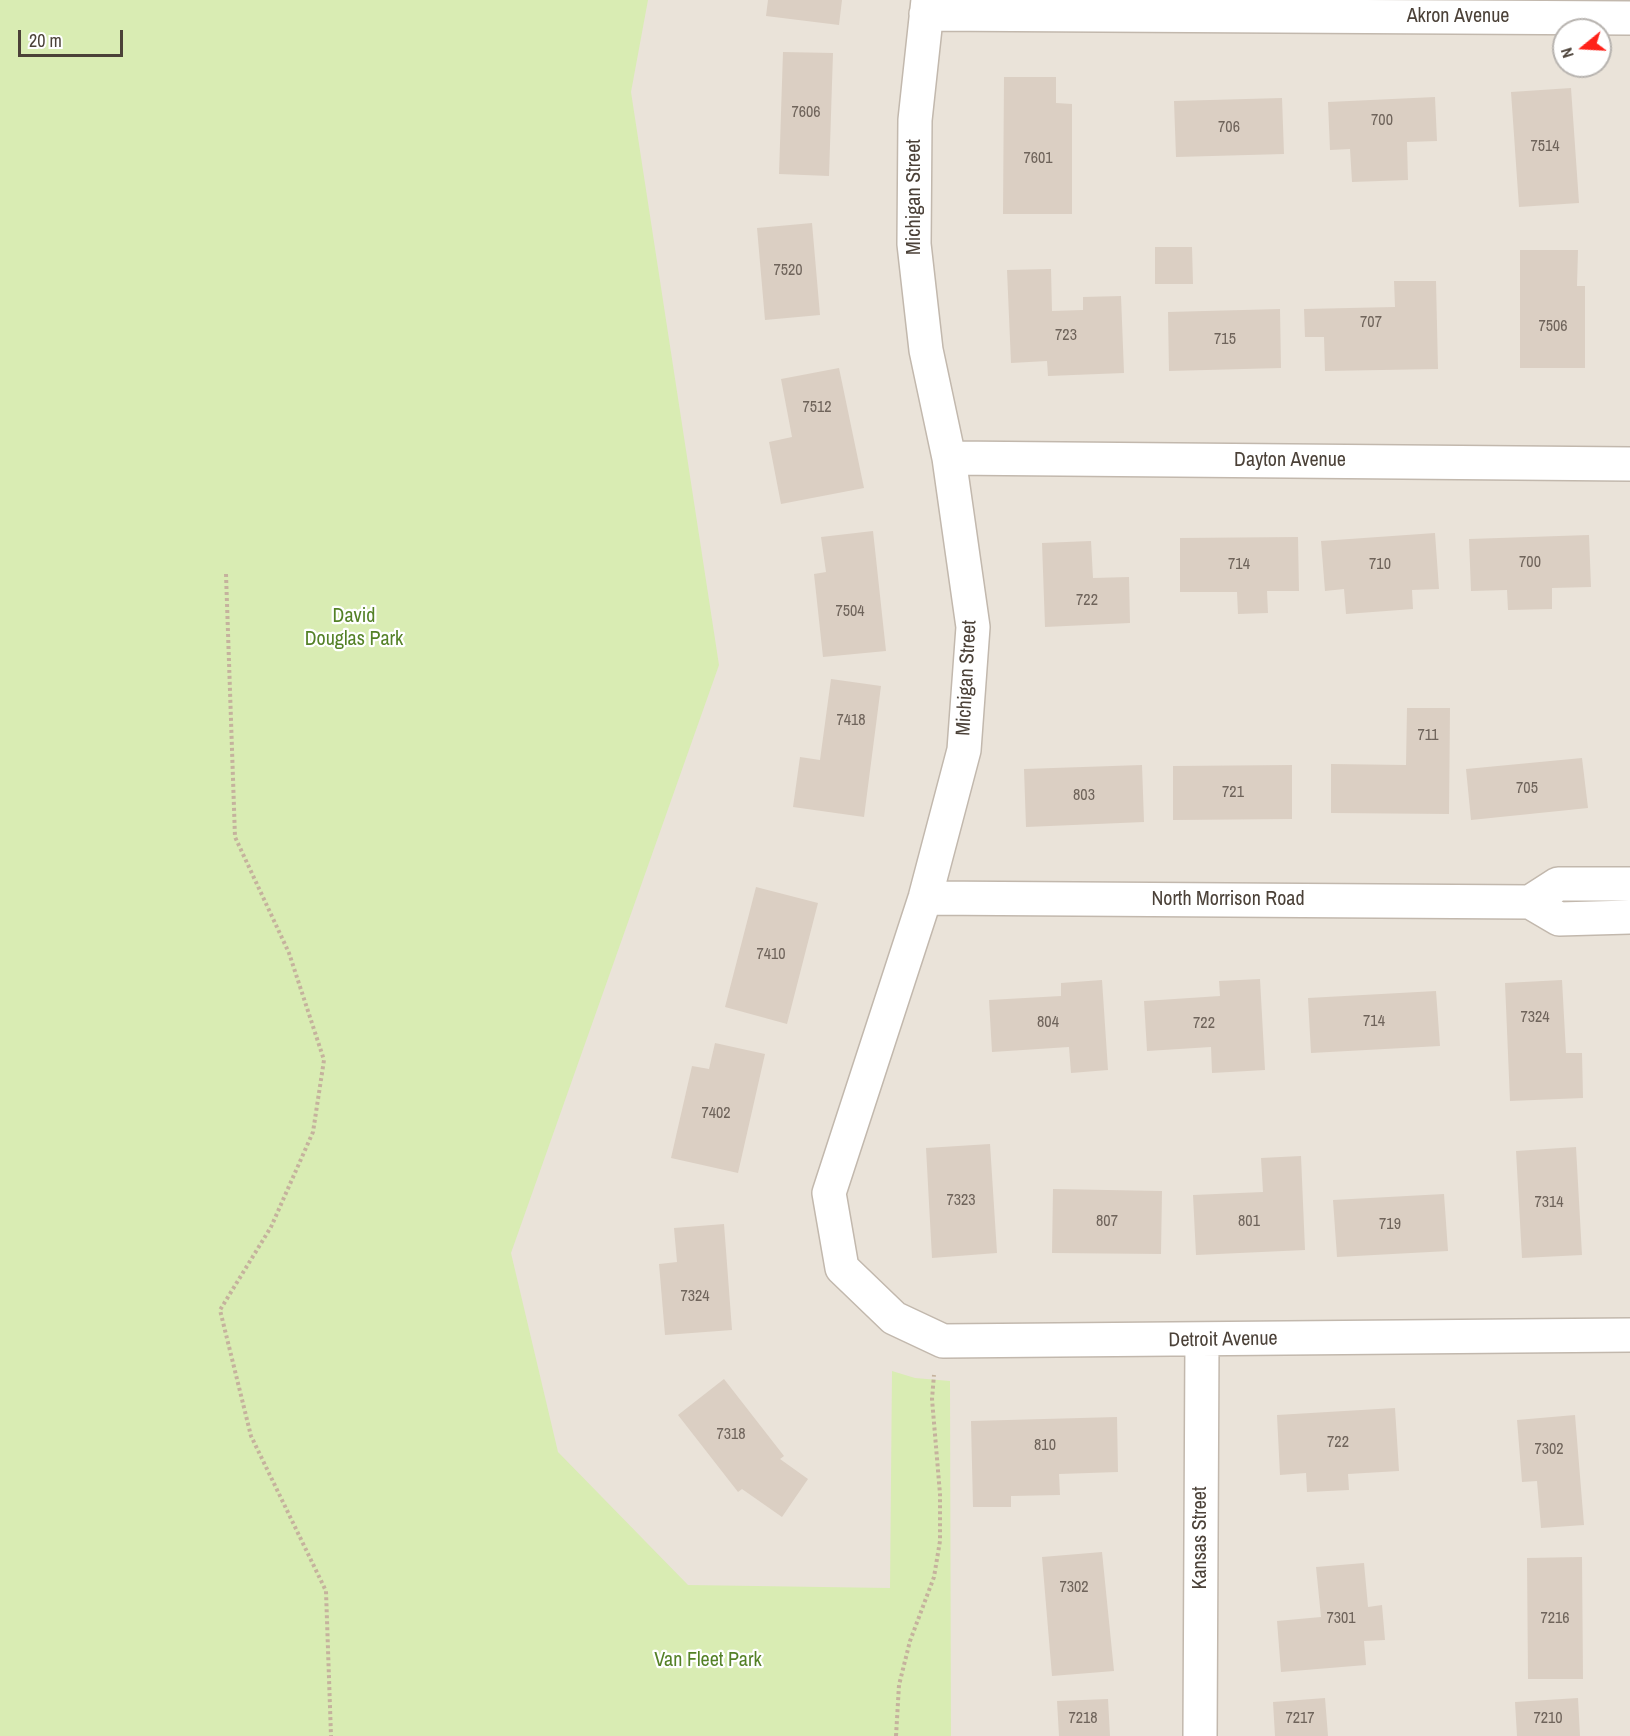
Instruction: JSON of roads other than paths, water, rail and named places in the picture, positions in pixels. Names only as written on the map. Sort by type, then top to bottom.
[{"type":"street","name":"Akron Avenue","points":[[927,7],[1630,18]]},
{"type":"street","name":"Michigan Street","points":[[842,1268],[830,1192],[925,898],[964,750],[973,627],[949,458],[926,350],[914,244],[915,120],[927,7]]},
{"type":"street","name":"Dayton Avenue","points":[[949,458],[1630,464]]},
{"type":"street","points":[[1630,884],[1558,885],[1530,902],[1559,919],[1630,917]]},
{"type":"street","name":"North Morrison Road","points":[[925,898],[1530,902]]},
{"type":"street","name":"Detroit Avenue","points":[[842,1268],[894,1318],[943,1341],[1202,1341],[1630,1335]]},
{"type":"street","name":"Kansas Street","points":[[1200,1736],[1202,1341]]},
{"type":"park label","name":"David Douglas Park","points":[[354,628]]},
{"type":"park label","name":"Van Fleet Park","points":[[708,1661]]}]
